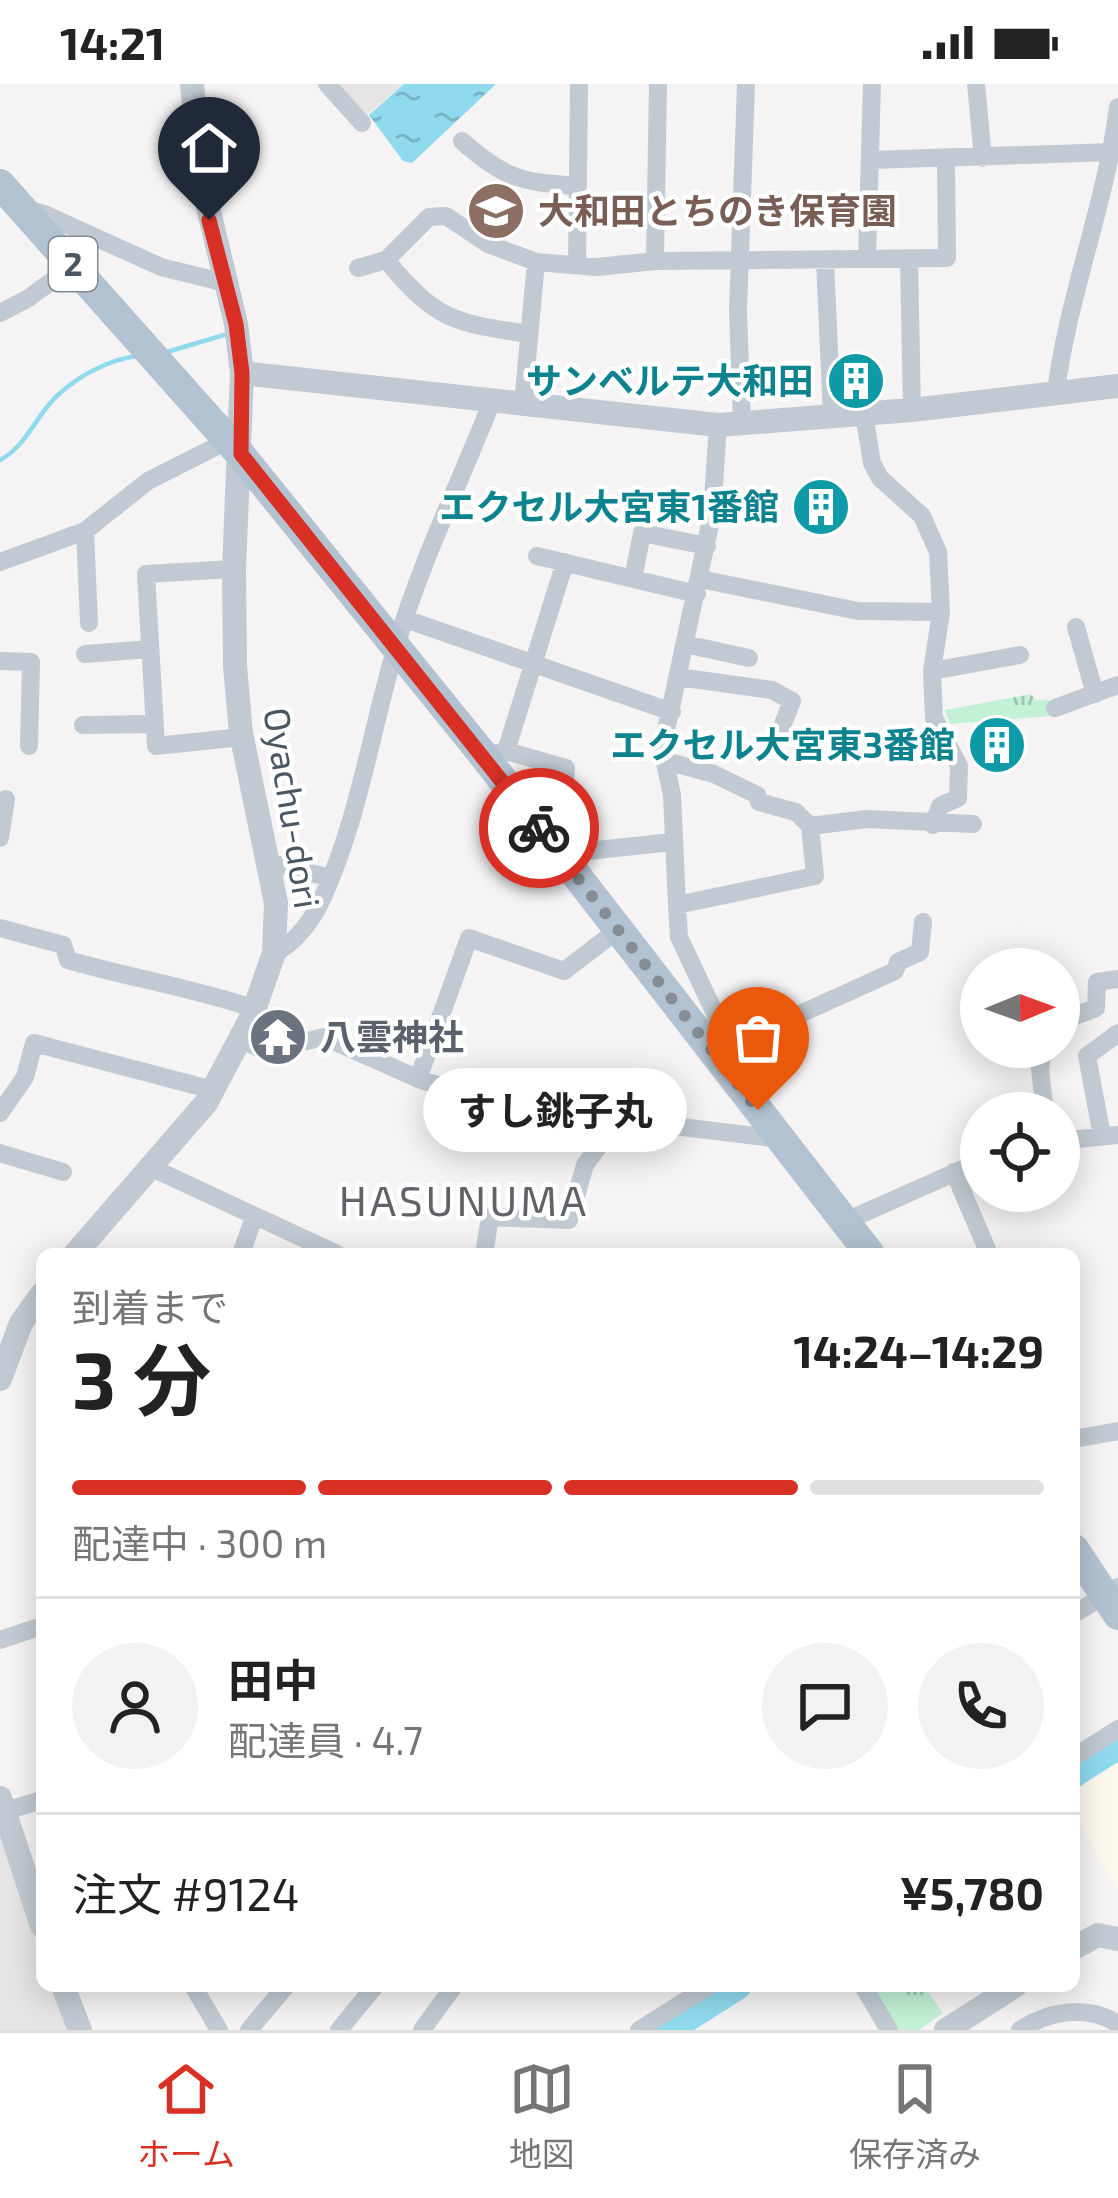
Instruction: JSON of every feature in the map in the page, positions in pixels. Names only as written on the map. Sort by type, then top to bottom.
[{"type":"main road","name":"2","points":[[0,184],[400,633],[495,753],[556,849],[720,1052],[780,1139],[866,1248]]},
{"type":"main road","points":[[1080,1556],[1114,1599]]},
{"type":"street","name":"Oyachu-dori","points":[[80,1248],[213,1090],[255,1009],[274,952],[276,903],[242,736],[235,666],[235,447],[242,373],[206,201],[192,84]]},
{"type":"street","points":[[327,84],[362,123]]},
{"type":"street","points":[[578,265],[579,84]]},
{"type":"street","points":[[656,261],[658,84]]},
{"type":"street","points":[[746,84],[730,424],[662,749],[672,794],[679,937],[718,1020],[720,1052],[896,971],[898,962],[920,952],[922,922]]},
{"type":"street","points":[[867,258],[872,84]]},
{"type":"street","points":[[976,84],[983,158]]},
{"type":"street","points":[[1057,392],[1074,299],[1113,152],[1118,107]]},
{"type":"street","points":[[462,141],[521,182],[578,186]]},
{"type":"street","points":[[870,160],[1113,152]]},
{"type":"street","points":[[358,268],[386,260],[429,217],[446,215],[488,244],[536,262],[946,258],[946,159]]},
{"type":"street","points":[[22,208],[161,267],[226,283]]},
{"type":"street","points":[[909,259],[912,410]]},
{"type":"street","points":[[386,260],[420,300],[447,318],[529,334]]},
{"type":"street","points":[[825,261],[832,417]]},
{"type":"street","points":[[523,404],[536,262]]},
{"type":"street","points":[[0,313],[74,265]]},
{"type":"street","points":[[242,373],[730,424],[912,410],[1118,386]]},
{"type":"street","points":[[274,952],[288,947],[320,904],[331,878],[400,633],[492,401]]},
{"type":"street","points":[[864,414],[872,463],[880,478],[922,516],[938,552],[941,612],[932,671],[934,718],[959,766],[958,798],[940,806],[933,825]]},
{"type":"street","points":[[0,562],[85,531],[148,481],[235,447]]},
{"type":"street","points":[[85,531],[89,623]]},
{"type":"street","points":[[633,579],[642,533],[706,546]]},
{"type":"street","points":[[537,556],[633,579],[858,611],[941,612]]},
{"type":"street","points":[[565,562],[532,665],[495,753],[566,768],[556,849],[672,842]]},
{"type":"street","points":[[234,569],[146,574],[156,746],[242,736]]},
{"type":"street","points":[[1076,627],[1095,694]]},
{"type":"street","points":[[400,633],[532,665],[672,712]]},
{"type":"street","points":[[685,644],[749,658]]},
{"type":"street","points":[[85,654],[150,650]]},
{"type":"street","points":[[932,671],[1020,655]]},
{"type":"street","points":[[0,661],[31,662],[29,746]]},
{"type":"street","points":[[678,677],[772,690],[792,701],[777,739]]},
{"type":"street","points":[[1054,708],[1118,685]]},
{"type":"street","points":[[83,725],[154,724]]},
{"type":"street","points":[[665,761],[715,774],[757,795],[759,802],[796,812],[810,826],[815,876],[677,905]]},
{"type":"street","points":[[0,838],[6,799]]},
{"type":"street","points":[[810,826],[866,819],[973,824]]},
{"type":"street","points":[[267,862],[331,878]]},
{"type":"street","points":[[0,928],[63,945],[68,960],[136,980],[202,991],[255,1009]]},
{"type":"street","points":[[418,1079],[469,938],[564,971],[620,929]]},
{"type":"street","points":[[1080,1014],[1096,1008],[1097,982],[1118,979]]},
{"type":"street","points":[[1080,1139],[1110,1136],[1088,1056],[1118,1033]]},
{"type":"street","points":[[241,1039],[265,1051],[324,1037],[418,1079],[541,1110],[780,1139]]},
{"type":"street","points":[[0,1113],[25,1077],[34,1043],[213,1090]]},
{"type":"street","points":[[485,1248],[490,1217],[569,1220],[585,1165],[618,1120]]},
{"type":"street","points":[[0,1153],[63,1172]]},
{"type":"street","points":[[150,1167],[324,1248]]},
{"type":"street","points":[[846,1221],[960,1170]]},
{"type":"street","points":[[954,1172],[986,1248]]},
{"type":"street","points":[[244,1248],[254,1217]]},
{"type":"street","points":[[0,1379],[11,1318],[36,1301]]},
{"type":"street","points":[[1080,1437],[1118,1431]]},
{"type":"street","points":[[1080,1612],[1114,1599]]},
{"type":"street","points":[[0,1640],[36,1628]]},
{"type":"street","points":[[1080,1752],[1118,1729]]},
{"type":"street","points":[[36,1801],[2,1805],[36,1908]]},
{"type":"street","points":[[1080,1944],[1098,1934],[1118,1939]]},
{"type":"street","points":[[65,1992],[80,2030]]},
{"type":"street","points":[[197,1992],[219,2030]]},
{"type":"street","points":[[250,2030],[281,1992]]},
{"type":"street","points":[[339,2030],[370,1992]]},
{"type":"street","points":[[422,2030],[450,1992]]},
{"type":"street","points":[[639,2030],[699,1992]]},
{"type":"street","points":[[867,1992],[889,2030]]},
{"type":"street","points":[[946,2030],[1006,1992]]},
{"type":"street","points":[[1020,2030],[1091,2014],[1118,2024]]},
{"type":"shaded area","points":[[336,84],[403,84],[365,117]]},
{"type":"shaded area","points":[[1118,1758],[1118,1890],[1080,1827],[1080,1781]]},
{"type":"shaded area","points":[[0,1834],[36,1941],[36,1992],[53,1992],[68,2030],[0,2030]]},
{"type":"green space","points":[[1032,694],[1035,701],[1048,699],[1052,716],[950,724],[945,710]]},
{"type":"green space","points":[[873,1992],[928,1992],[943,2013],[919,2030],[899,2030]]},
{"type":"water","points":[[404,84],[496,84],[412,163],[403,161],[369,115]]},
{"type":"waterway","points":[[167,352],[224,335]]},
{"type":"waterway","points":[[0,460],[18,446],[67,387],[106,364],[138,356]]},
{"type":"waterway","points":[[1080,1770],[1118,1746]]},
{"type":"waterway","points":[[669,2030],[729,1992]]},
{"type":"way so far","points":[[539,828],[758,1110]]},
{"type":"place","name":"大和田とちのき保育園","points":[[496,211]]},
{"type":"place","name":"サンベルテ大和田","points":[[856,381]]},
{"type":"place","name":"エクセル大宮東1番館","points":[[821,507]]},
{"type":"place","name":"エクセル大宮東3番館","points":[[997,745]]},
{"type":"place","name":"八雲神社","points":[[278,1037]]},
{"type":"place","name":"すし銚子丸","points":[[758,1110]]},
{"type":"district","name":"HASUNUMA","points":[[464,1201]]},
{"type":"route","points":[[209,220],[236,324],[242,373],[241,454],[539,828]]}]
